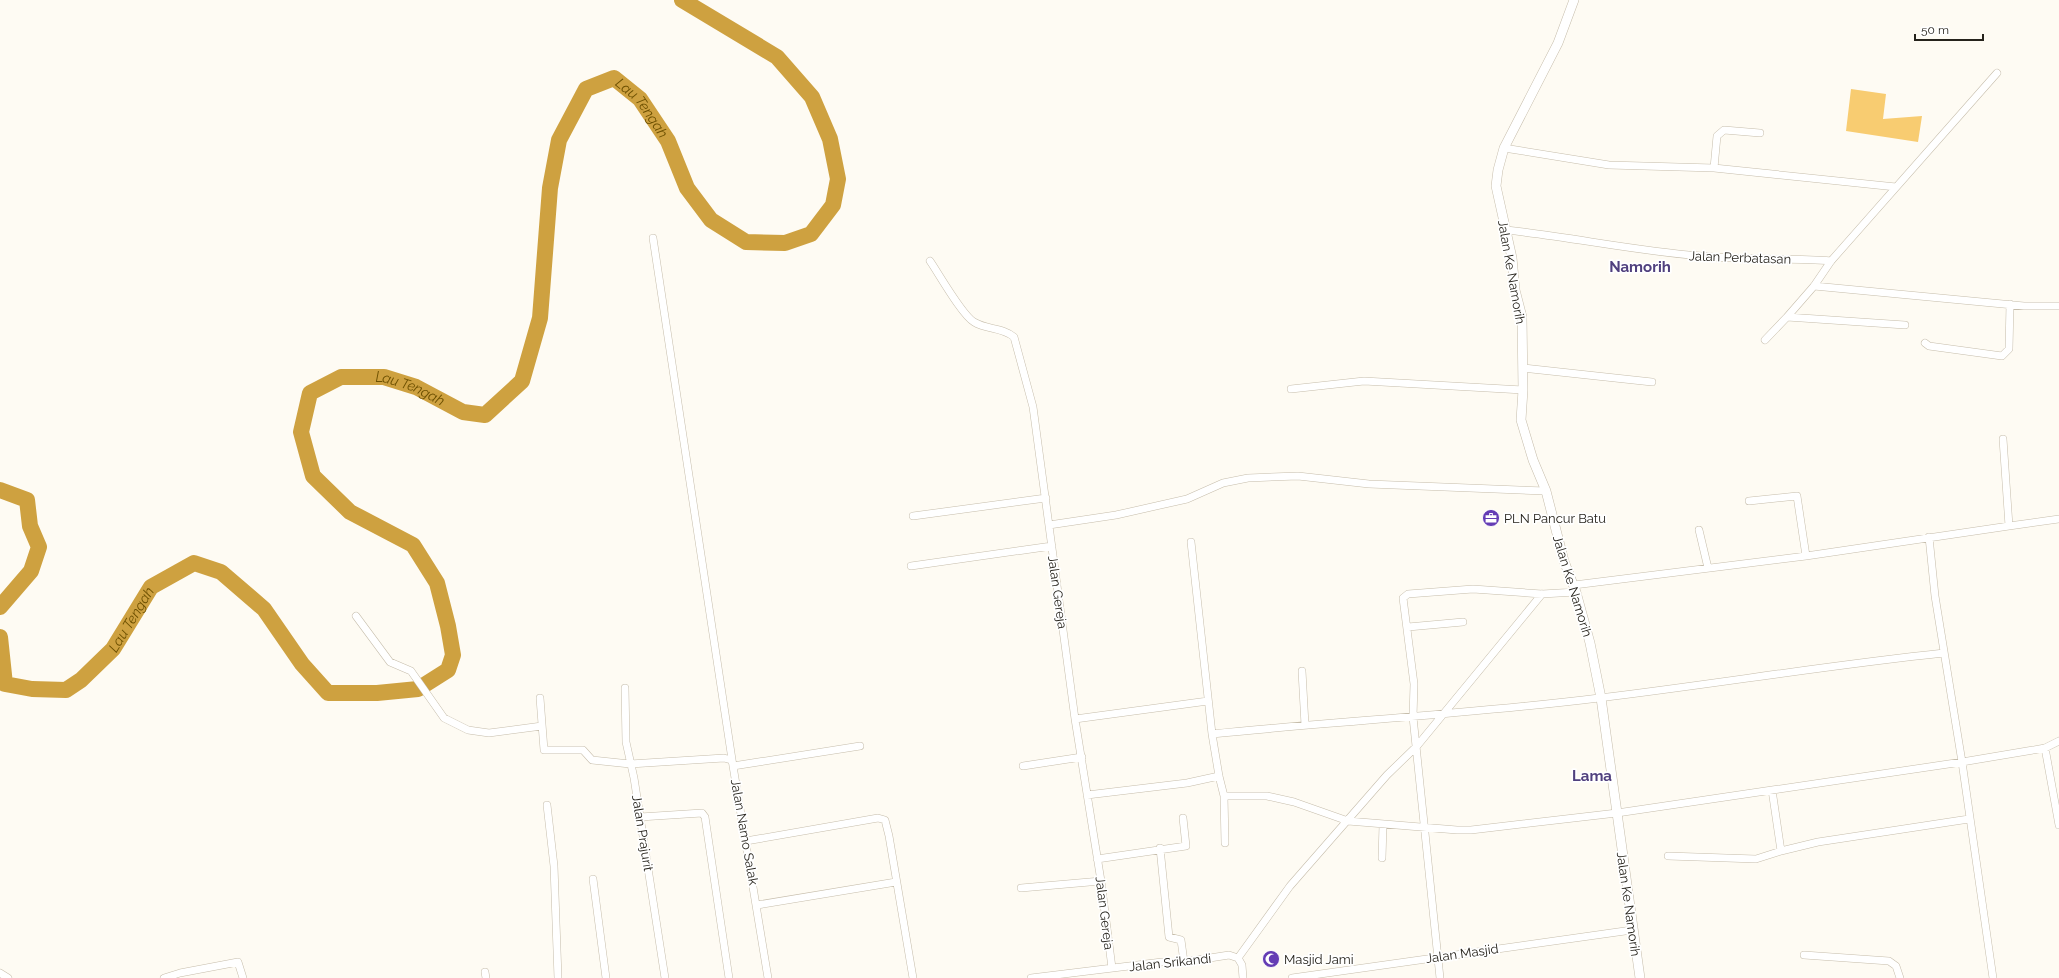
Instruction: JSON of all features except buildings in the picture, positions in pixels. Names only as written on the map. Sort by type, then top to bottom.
[{"type":"street","name":"Jalan Ke Namorih","points":[[1574,0],[1558,43],[1504,148],[1498,170],[1496,186],[1512,258],[1515,290],[1522,317],[1523,390],[1521,420],[1533,460],[1546,492],[1564,561],[1584,618],[1601,698],[1632,930],[1640,978]]},
{"type":"street","points":[[1765,340],[1814,286],[1832,261],[1997,73]]},
{"type":"street","points":[[1714,168],[1717,136],[1720,132],[1724,130],[1760,133]]},
{"type":"street","points":[[1504,148],[1609,166],[1714,168],[1896,187]]},
{"type":"street","name":"Jalan Perbatasan","points":[[1506,230],[1703,257],[1832,261]]},
{"type":"street","points":[[653,238],[734,766]]},
{"type":"street","name":"Jalan Gereja","points":[[930,261],[972,322],[1008,332],[1014,337],[1033,407],[1075,719],[1101,881],[1112,968]]},
{"type":"street","points":[[1814,286],[2010,304],[2059,306]]},
{"type":"street","points":[[1925,343],[1929,346],[2002,356],[2008,349],[2010,304]]},
{"type":"street","points":[[1787,317],[1905,325]]},
{"type":"street","points":[[1523,368],[1652,382]]},
{"type":"street","points":[[1291,389],[1364,381],[1523,390]]},
{"type":"street","points":[[2003,439],[2009,526]]},
{"type":"street","points":[[1049,525],[1116,515],[1187,498],[1223,483],[1248,478],[1298,476],[1369,484],[1546,492]]},
{"type":"street","points":[[1749,501],[1797,496],[1806,556]]},
{"type":"street","points":[[913,516],[1046,498]]},
{"type":"street","points":[[1440,978],[1414,717],[1414,684],[1408,627],[1402,600],[1404,596],[1408,594],[1473,589],[1542,594],[1708,568],[1806,556],[2059,519]]},
{"type":"street","points":[[1698,530],[1708,568]]},
{"type":"street","points":[[1929,537],[1935,596],[1962,762],[1993,978]]},
{"type":"street","points":[[1191,542],[1212,734],[1224,796],[1225,843]]},
{"type":"street","points":[[911,566],[1052,546]]},
{"type":"street","points":[[1243,978],[1242,964],[1238,958],[1290,886],[1387,776],[1417,746],[1542,594]]},
{"type":"street","points":[[356,616],[390,662],[411,671],[444,718],[468,730],[489,733],[542,726]]},
{"type":"street","points":[[1408,627],[1463,622]]},
{"type":"street","points":[[1212,734],[1306,725],[1442,715],[1601,698],[1846,663],[1944,653]]},
{"type":"street","points":[[1302,671],[1306,725]]},
{"type":"street","name":"Jalan Prajurit","points":[[625,688],[626,742],[634,778],[665,978]]},
{"type":"street","points":[[540,698],[544,750],[583,750],[592,760],[630,764],[724,758],[731,760],[734,766]]},
{"type":"street","points":[[1075,719],[1208,701]]},
{"type":"street","points":[[1224,796],[1267,796],[1294,802],[1348,821],[1383,825],[1471,830],[1617,813],[1962,762],[2044,748],[2059,741]]},
{"type":"street","name":"Jalan Namo Salak","points":[[768,978],[734,766],[860,746]]},
{"type":"street","points":[[2044,748],[2059,825]]},
{"type":"street","points":[[1023,766],[1082,757]]},
{"type":"street","points":[[1087,795],[1187,783],[1219,776]]},
{"type":"street","points":[[1772,790],[1781,851]]},
{"type":"street","points":[[546,804],[554,866],[558,978]]},
{"type":"street","points":[[640,817],[684,812],[702,813],[705,817],[729,978]]},
{"type":"street","points":[[746,841],[878,818],[885,820],[913,978]]},
{"type":"street","points":[[1097,859],[1160,848],[1179,848],[1186,846],[1183,818]]},
{"type":"street","points":[[1668,856],[1751,859],[1818,842],[1970,819]]},
{"type":"street","points":[[1382,858],[1383,825]]},
{"type":"street","points":[[1160,848],[1169,937],[1180,940],[1184,962]]},
{"type":"street","points":[[593,879],[606,978]]},
{"type":"street","points":[[1021,888],[1101,881]]},
{"type":"street","points":[[757,905],[896,882]]},
{"type":"street","name":"Jalan Masjid","points":[[1292,978],[1632,930]]},
{"type":"street","name":"Jalan Srikandi","points":[[1031,978],[1112,968],[1184,962],[1229,955],[1238,958]]},
{"type":"street","points":[[1804,955],[1889,961],[1896,966],[1900,978]]},
{"type":"street","points":[[164,978],[180,973],[238,962],[243,978]]},
{"type":"street","points":[[0,973],[8,978]]},
{"type":"shaded area","points":[[1851,89],[1886,94],[1883,119],[1922,116],[1918,142],[1846,131]]},
{"type":"waterway","name":"Lau Tengah","points":[[0,637],[5,684],[32,689],[66,690],[81,680],[113,649],[151,587],[194,563],[221,572],[264,609],[302,664],[328,693],[377,693],[418,689],[448,670],[453,655],[448,626],[437,583],[413,545],[350,512],[313,476],[301,432],[310,393],[341,377],[384,377],[416,387],[463,412],[485,415],[522,381],[540,318],[550,188],[559,140],[586,89],[614,78],[640,99],[668,141],[687,188],[711,220],[746,242],[785,243],[811,234],[833,205],[838,179],[830,139],[812,97],[777,57],[682,0]]},
{"type":"waterway","name":"Lau Tengah","points":[[0,490],[27,500],[30,526],[39,547],[31,571],[0,607]]},
{"type":"place","name":"PLN Pancur Batu","points":[[1491,518]]},
{"type":"place","name":"Masjid Jami","points":[[1271,959]]},
{"type":"district","name":"Namorih","points":[[1640,267]]},
{"type":"district","name":"Lama","points":[[1592,776]]}]
